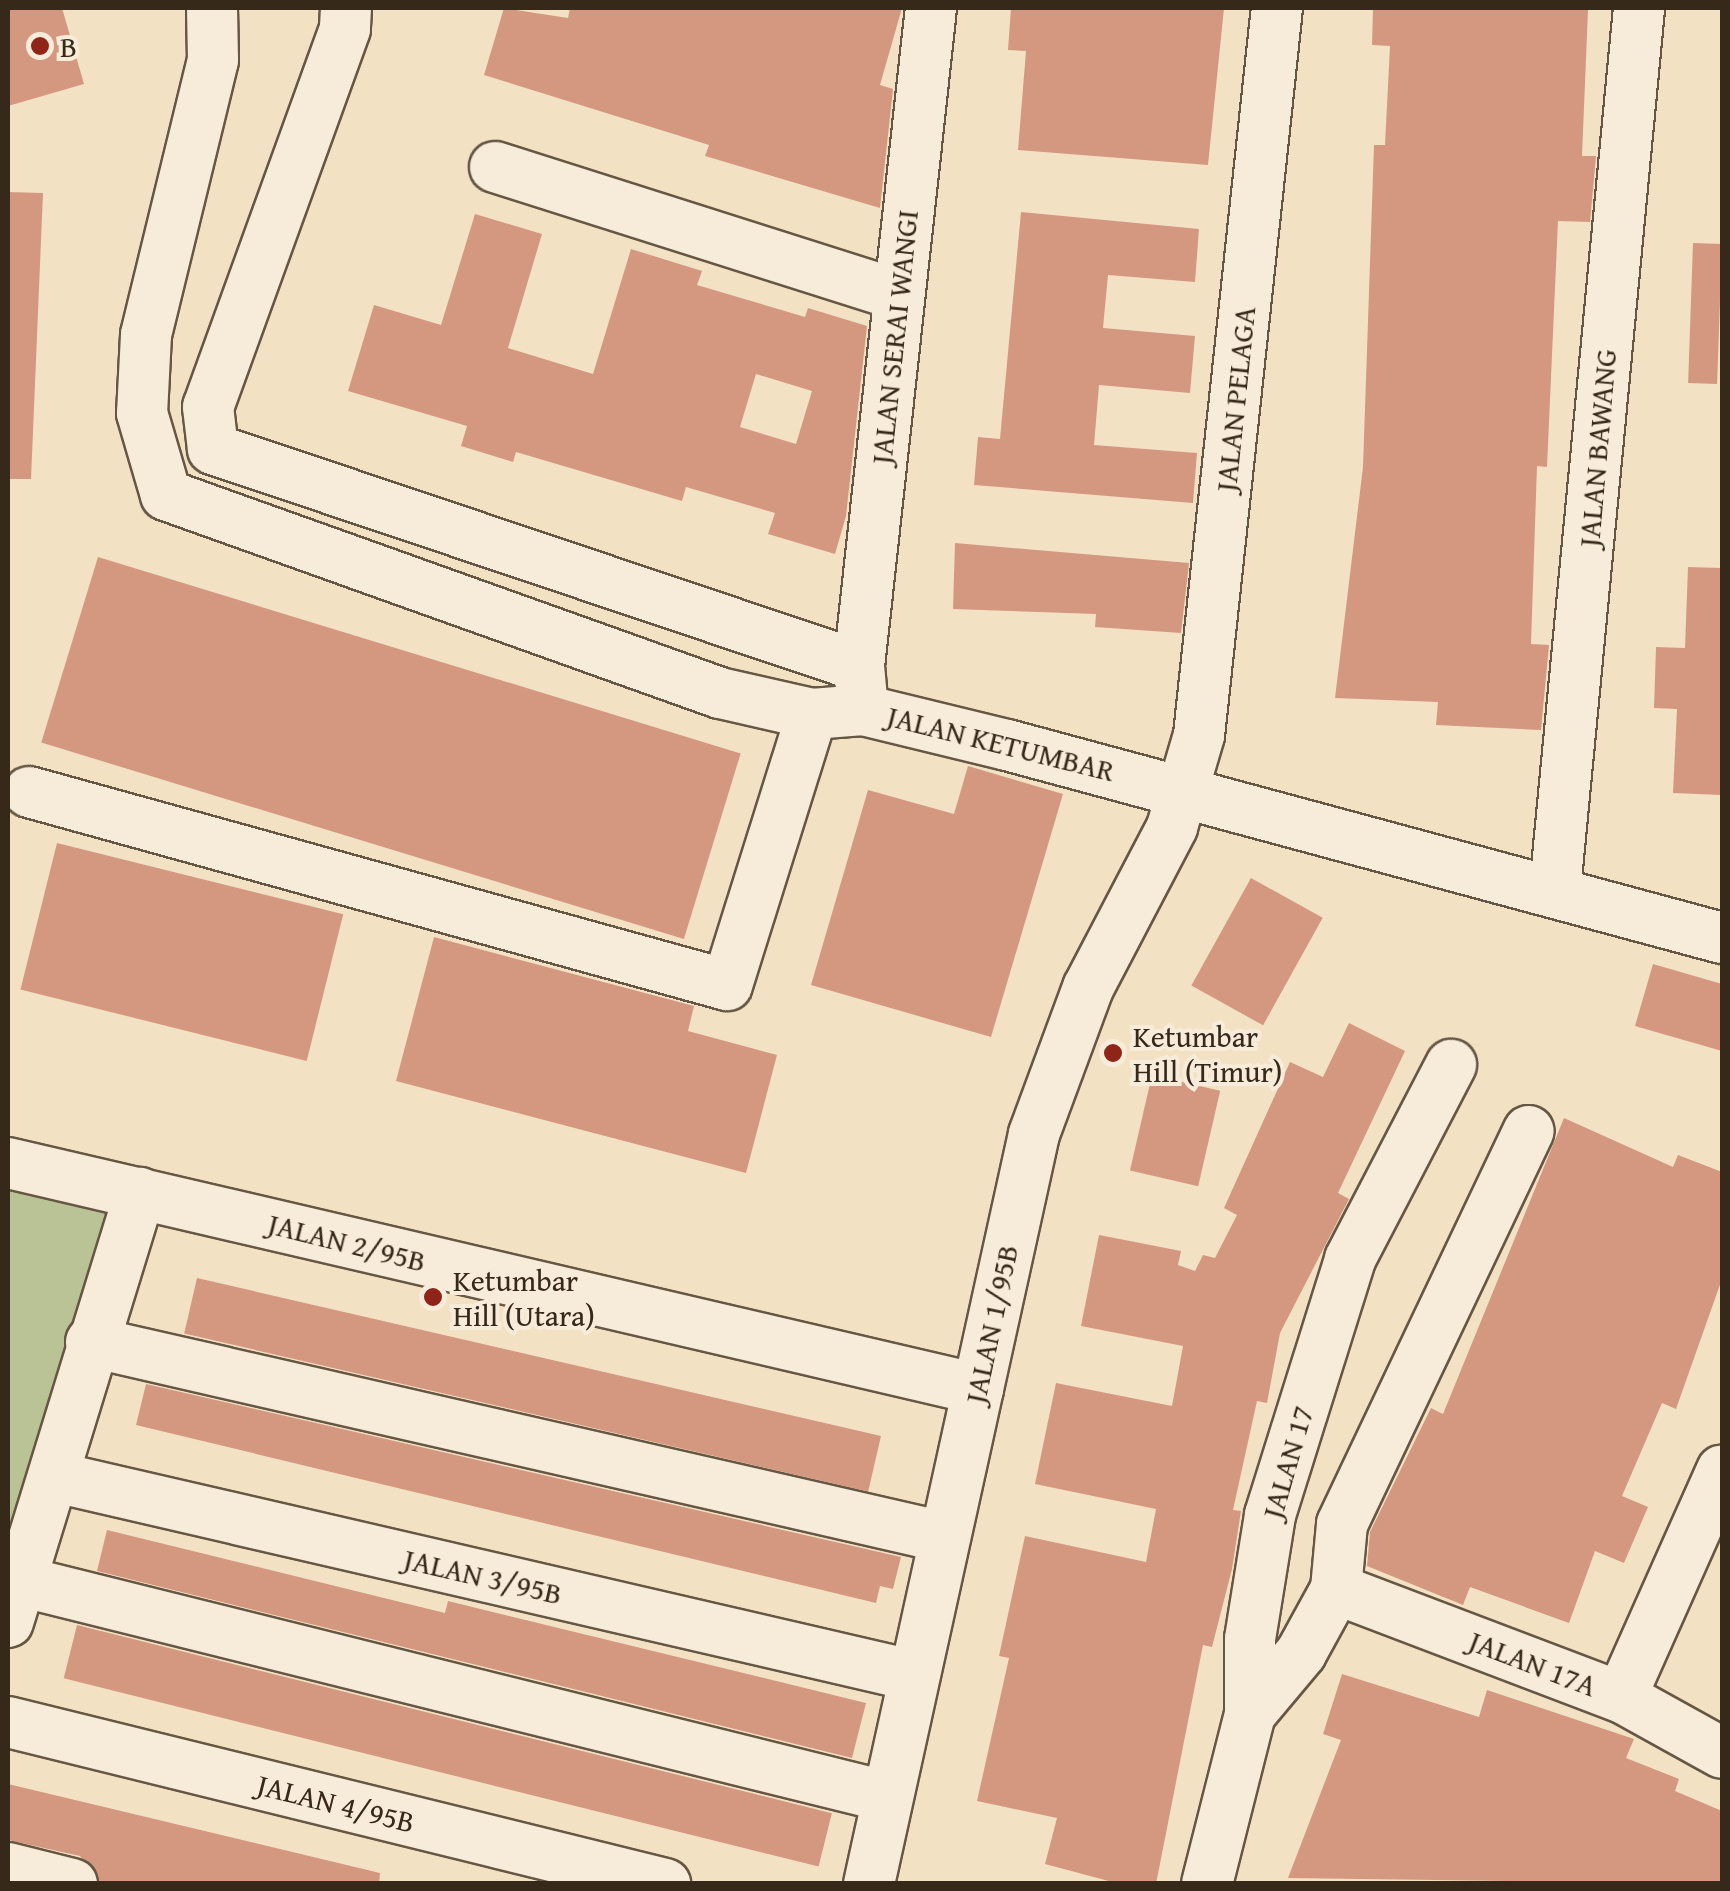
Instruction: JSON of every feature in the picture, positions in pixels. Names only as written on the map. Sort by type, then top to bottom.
[{"type":"street","points":[[212,8],[213,60],[146,336],[142,413],[166,495],[720,693],[812,714],[861,688]]},
{"type":"street","name":"JALAN KETUMBAR","points":[[346,8],[345,29],[208,407],[213,448],[861,688],[1186,789],[1722,938]]},
{"type":"street","name":"JALAN SERAI WANGI","points":[[861,688],[898,295],[931,8]]},
{"type":"street","name":"JALAN PELAGA","points":[[1186,789],[1199,735],[1277,8]]},
{"type":"street","name":"JALAN BAWANG","points":[[1555,890],[1639,8]]},
{"type":"street","points":[[495,167],[898,295]]},
{"type":"street","points":[[29,792],[727,984],[812,714]]},
{"type":"street","name":"JALAN 1/95B","points":[[870,1884],[911,1675],[1054,1067],[1186,789]]},
{"type":"street","name":"JALAN 17","points":[[1207,1884],[1250,1714],[1250,1639],[1281,1478],[1350,1259],[1451,1065]]},
{"type":"street","points":[[1250,1714],[1301,1653],[1336,1589],[1342,1524],[1529,1132]]},
{"type":"street","name":"JALAN 2/95B","points":[[8,1162],[978,1389]]},
{"type":"street","points":[[140,1192],[91,1342],[56,1477],[14,1602],[888,1797]]},
{"type":"street","points":[[91,1342],[944,1537]]},
{"type":"street","points":[[1621,1697],[1722,1470]]},
{"type":"street","name":"JALAN 3/95B","points":[[56,1477],[911,1675]]},
{"type":"street","name":"JALAN 17A","points":[[1336,1589],[1621,1697],[1722,1752]]},
{"type":"street","name":"JALAN 4/95B","points":[[8,1722],[664,1884]]},
{"type":"street","points":[[8,1868],[72,1884]]},
{"type":"green space","points":[[8,1163],[140,1193],[8,1622]]},
{"type":"building","name":"B","points":[[8,8],[62,8],[84,84],[8,106]]},
{"type":"building","points":[[504,8],[568,18],[570,8],[902,8],[880,85],[893,89],[880,208],[705,156],[709,145],[484,75]]},
{"type":"building","points":[[1011,8],[1224,8],[1208,165],[1018,150],[1026,51],[1008,50]]},
{"type":"building","points":[[1373,8],[1588,10],[1582,156],[1596,156],[1590,222],[1558,221],[1547,467],[1537,466],[1531,644],[1549,645],[1541,730],[1436,725],[1438,702],[1335,698],[1363,467],[1374,145],[1385,145],[1390,46],[1372,45]]},
{"type":"building","points":[[8,192],[43,193],[31,479],[8,479]]},
{"type":"building","points":[[1021,212],[1199,229],[1195,282],[1108,275],[1103,328],[1195,336],[1190,393],[1099,385],[1094,445],[1197,453],[1193,503],[974,485],[978,437],[1000,439]]},
{"type":"building","points":[[475,214],[542,234],[508,348],[593,374],[631,249],[702,271],[697,285],[805,317],[808,308],[867,326],[846,516],[835,554],[768,534],[775,513],[686,487],[682,501],[516,452],[513,462],[461,446],[467,426],[348,391],[374,305],[441,325]],"holes":[[[756,374],[812,391],[796,444],[740,427]]]},
{"type":"building","points":[[1693,243],[1722,244],[1717,384],[1688,383]]},
{"type":"building","points":[[955,543],[1189,563],[1181,633],[1095,627],[1096,614],[953,609]]},
{"type":"building","points":[[98,557],[741,753],[684,939],[41,743]]},
{"type":"building","points":[[1688,567],[1722,568],[1722,795],[1673,793],[1677,709],[1654,708],[1656,647],[1685,648]]},
{"type":"building","points":[[968,766],[1063,794],[991,1037],[811,985],[868,790],[954,814]]},
{"type":"building","points":[[57,843],[343,914],[307,1061],[20,990]]},
{"type":"building","points":[[1251,878],[1323,918],[1263,1025],[1191,986]]},
{"type":"building","points":[[434,937],[694,1006],[688,1031],[777,1055],[746,1173],[396,1081]]},
{"type":"building","points":[[1653,964],[1722,984],[1722,1051],[1635,1026]]},
{"type":"building","points":[[1349,1023],[1405,1051],[1338,1193],[1349,1199],[1280,1333],[1267,1403],[1257,1401],[1233,1510],[1241,1511],[1232,1569],[1212,1647],[1203,1645],[1156,1884],[1120,1884],[1045,1864],[1057,1818],[977,1801],[1009,1658],[999,1656],[1025,1536],[1146,1562],[1156,1509],[1035,1484],[1056,1383],[1172,1406],[1183,1346],[1081,1326],[1099,1235],[1181,1251],[1178,1265],[1195,1271],[1203,1255],[1215,1258],[1237,1215],[1224,1208],[1290,1062],[1323,1077]]},
{"type":"building","points":[[1152,1075],[1220,1091],[1198,1186],[1130,1170]]},
{"type":"building","points":[[1564,1118],[1673,1167],[1678,1155],[1722,1172],[1722,1279],[1676,1409],[1662,1403],[1622,1496],[1648,1507],[1624,1563],[1595,1551],[1569,1623],[1470,1587],[1463,1605],[1367,1566],[1370,1532],[1431,1408],[1443,1414]]},
{"type":"building","points":[[197,1278],[881,1436],[868,1491],[184,1334]]},
{"type":"building","points":[[146,1384],[901,1557],[893,1589],[880,1586],[876,1603],[136,1425]]},
{"type":"building","points":[[107,1530],[445,1613],[448,1601],[866,1703],[852,1758],[97,1571]]},
{"type":"building","points":[[77,1625],[832,1813],[819,1867],[64,1678]]},
{"type":"building","points":[[1342,1674],[1479,1717],[1487,1690],[1634,1739],[1626,1758],[1679,1779],[1675,1791],[1722,1811],[1722,1884],[1288,1878],[1341,1740],[1323,1734]]},
{"type":"building","points":[[8,1784],[380,1873],[379,1884],[100,1884],[80,1856],[8,1840]]},
{"type":"place","name":"B","points":[[40,46]]},
{"type":"place","name":"Ketumbar Hill (Timur)","points":[[1113,1053]]},
{"type":"place","name":"Ketumbar Hill (Utara)","points":[[433,1297]]}]
